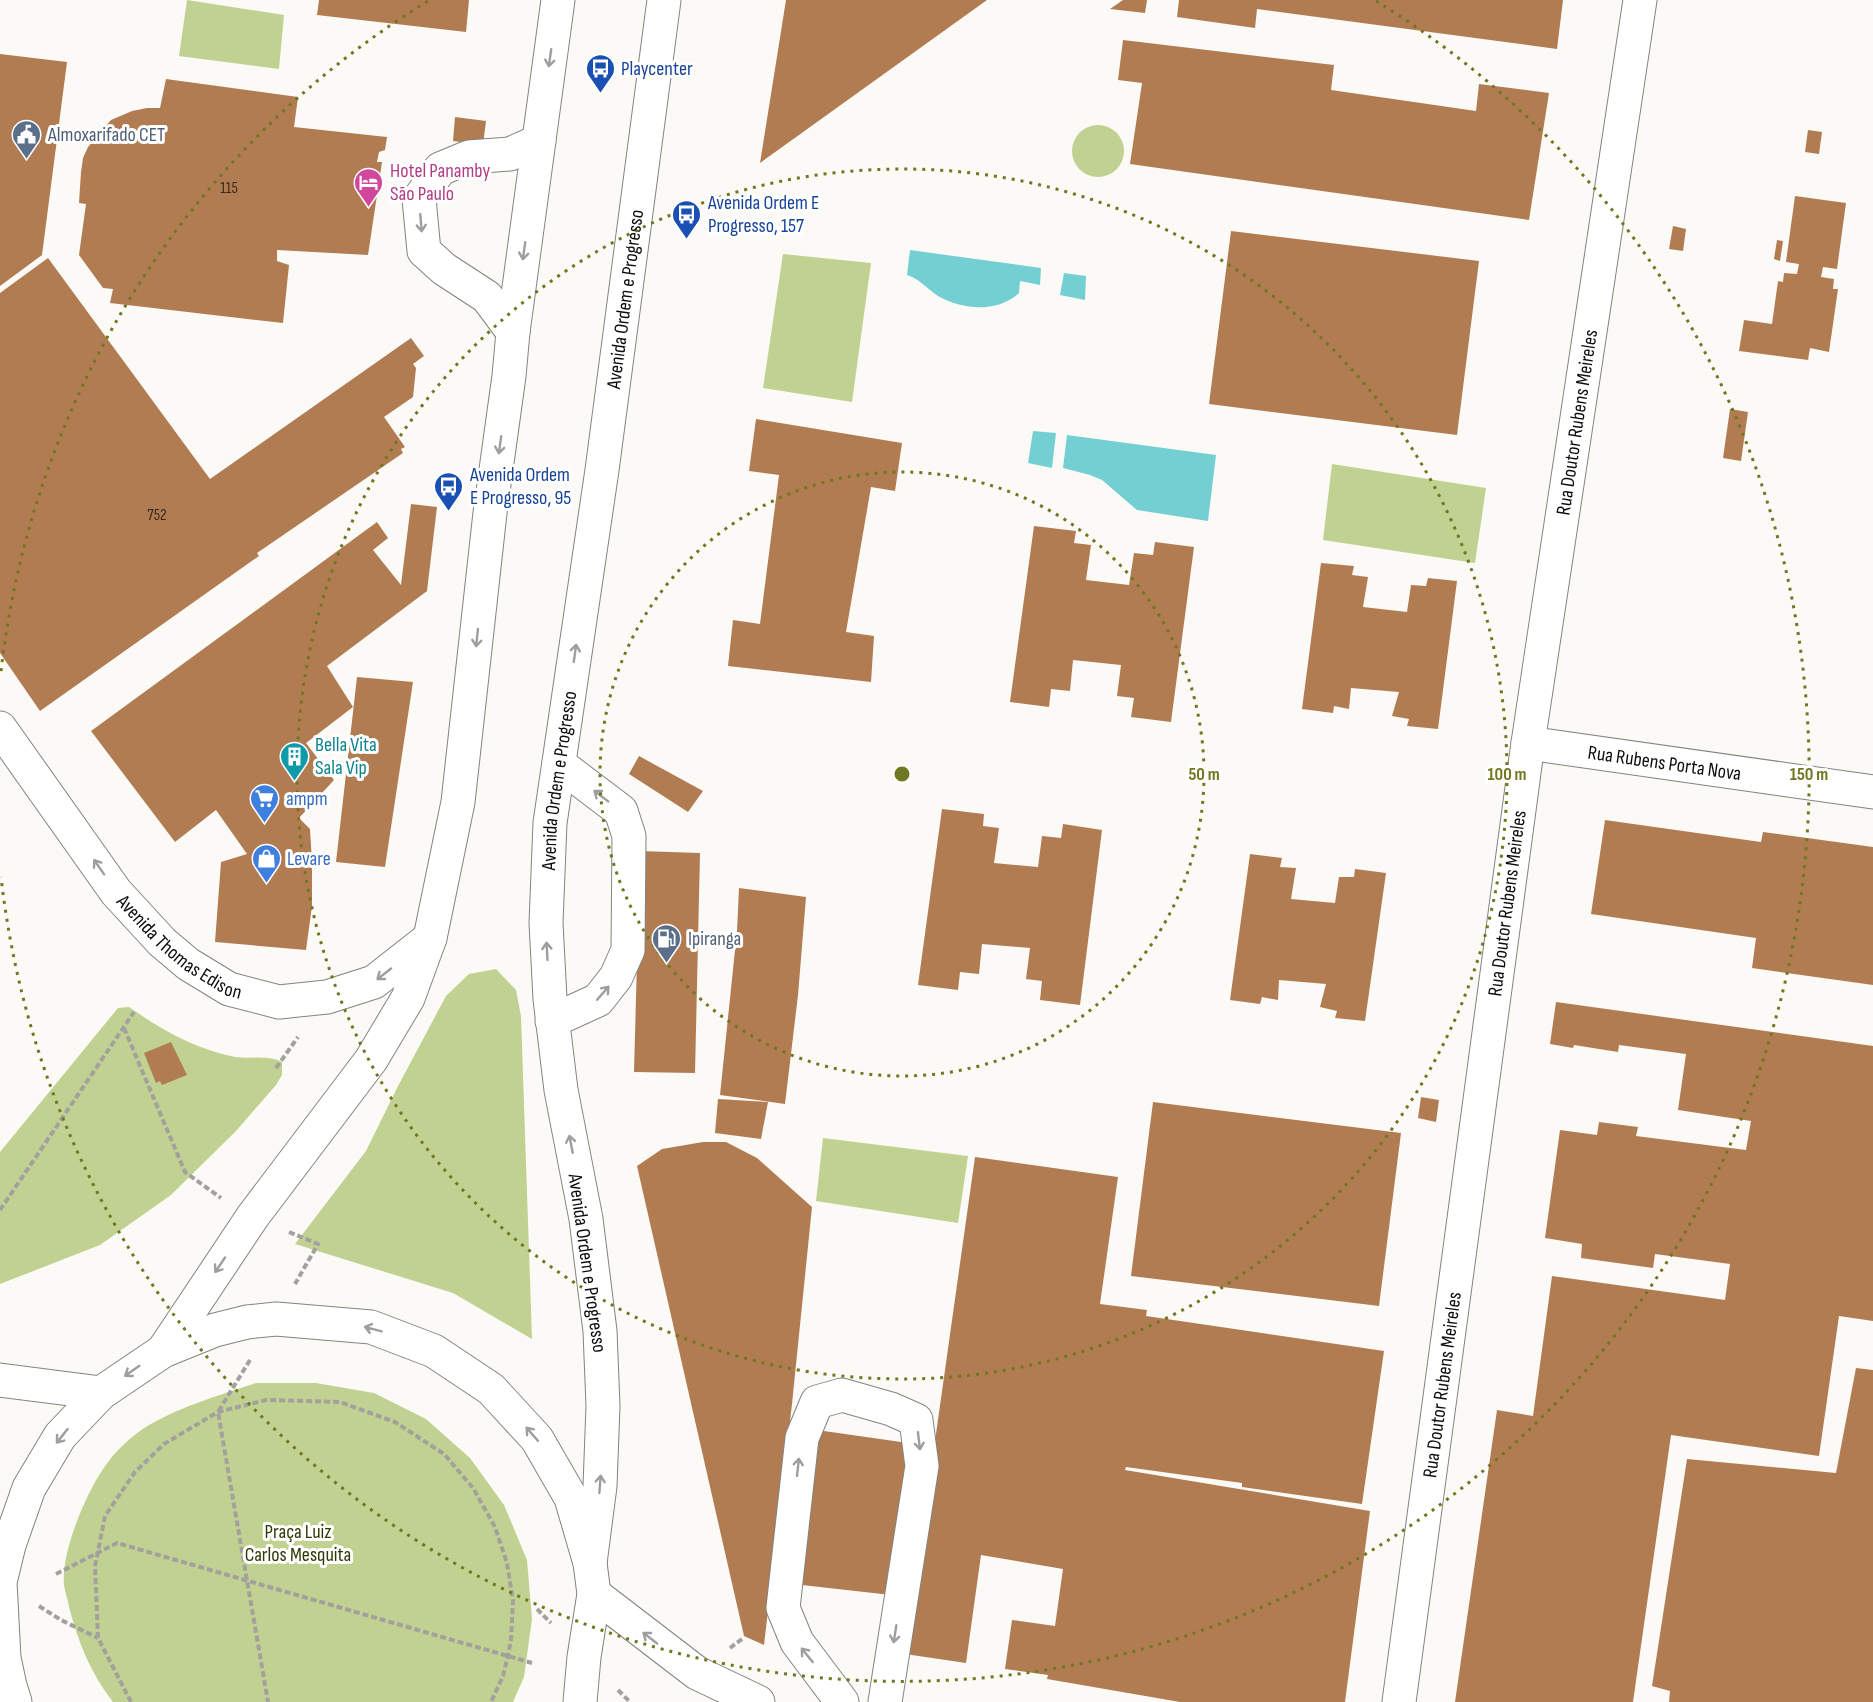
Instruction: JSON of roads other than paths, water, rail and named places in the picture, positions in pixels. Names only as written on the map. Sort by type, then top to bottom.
[{"type":"main road","points":[[163,1351],[253,1216],[371,1060],[408,998],[430,938],[458,802],[490,513],[558,0]]},
{"type":"main road","name":"Avenida Ordem e Progresso","points":[[592,1579],[600,1486],[603,1406],[600,1330],[586,1219],[561,1089],[552,1021],[546,923],[550,823],[602,470],[664,0]]},
{"type":"main road","name":"Rua Doutor Rubens Meireles","points":[[1399,1702],[1528,743],[1640,0]]},
{"type":"main road","points":[[513,332],[487,297],[444,269],[424,251],[419,199],[440,169],[469,157],[510,153],[539,141]]},
{"type":"main road","name":"Avenida Thomas Edison","points":[[0,728],[116,892],[162,942],[188,964],[229,989],[279,1002],[327,997],[374,982],[430,938]]},
{"type":"main road","name":"Rua Rubens Porta Nova","points":[[1528,743],[1873,792]]},
{"type":"main road","points":[[552,1021],[598,1000],[616,977],[628,950],[629,836],[621,811],[559,764]]},
{"type":"main road","points":[[6,1681],[0,1582],[9,1545],[29,1488],[60,1436],[101,1393],[163,1351],[215,1330],[276,1319],[371,1327],[434,1351],[491,1389],[537,1439],[571,1498],[592,1579],[580,1702]]},
{"type":"main road","points":[[0,1380],[101,1393]]},
{"type":"main road","points":[[842,1702],[797,1642],[783,1608],[802,1438],[817,1402],[842,1395],[891,1409],[916,1420],[922,1466],[885,1702]]},
{"type":"main road","points":[[592,1579],[697,1673],[758,1702]]},
{"type":"water","points":[[910,250],[1041,268],[1040,285],[1020,281],[1019,293],[1001,304],[980,307],[958,304],[938,296],[907,275]]},
{"type":"water","points":[[1064,273],[1086,276],[1085,300],[1060,295]]},
{"type":"water","points":[[1033,431],[1056,433],[1052,468],[1028,463]]},
{"type":"water","points":[[1067,435],[1216,455],[1208,521],[1137,510],[1102,480],[1063,468]]},
{"type":"place","name":"Playcenter","points":[[600,94]]},
{"type":"place","name":"Almoxarifado CET","points":[[27,160]]},
{"type":"place","name":"Hotel Panamby São Paulo","points":[[369,208]]},
{"type":"place","name":"Avenida Ordem E Progresso, 157","points":[[687,240]]},
{"type":"place","name":"Avenida Ordem E Progresso, 95","points":[[449,512]]},
{"type":"place","name":"Bella Vita Sala Vip","points":[[294,782]]},
{"type":"place","name":"ampm","points":[[265,824]]},
{"type":"place","name":"Levare","points":[[266,884]]},
{"type":"place","name":"Ipiranga","points":[[667,964]]},
{"type":"park label","name":"Praça Luiz Carlos Mesquita","points":[[298,1542]]}]
